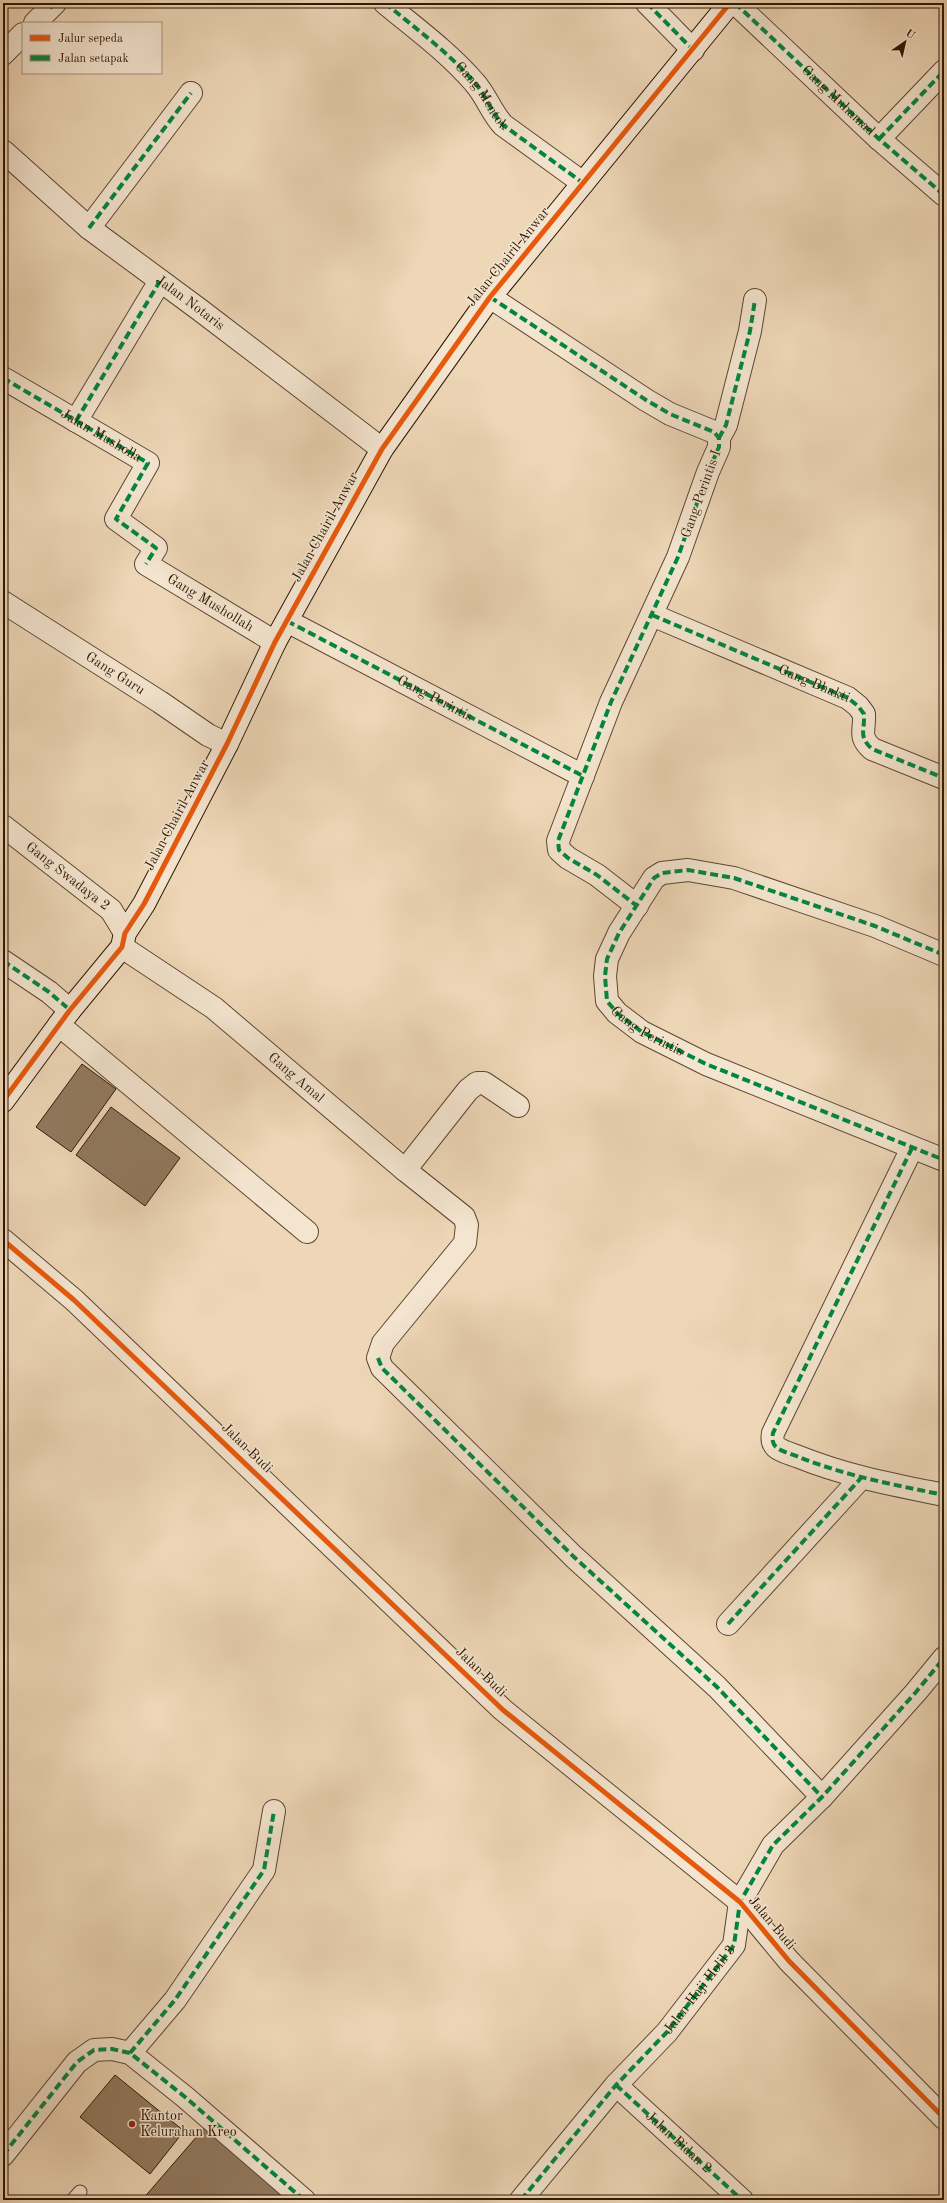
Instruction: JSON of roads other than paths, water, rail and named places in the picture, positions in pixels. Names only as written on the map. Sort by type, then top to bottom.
[{"type":"street","name":"Gang Mentok","points":[[385,3],[435,43],[474,82],[486,98],[493,114],[502,125],[583,183]]},
{"type":"street","points":[[647,3],[693,50]]},
{"type":"street","name":"Jalan Chairil Anwar","points":[[3,1101],[124,940],[228,744],[275,642],[382,449],[490,297],[730,3]]},
{"type":"street","name":"Gang Muhamad","points":[[735,3],[879,139],[944,195]]},
{"type":"street","points":[[3,54],[22,35]]},
{"type":"street","points":[[879,139],[944,71]]},
{"type":"street","points":[[89,228],[191,93]]},
{"type":"street","name":"Jalan Notaris","points":[[3,151],[89,228],[382,449]]},
{"type":"street","points":[[76,421],[160,281]]},
{"type":"street","name":"Gang Perintis I","points":[[490,297],[646,400],[670,414],[714,432],[719,438],[719,447],[708,472],[678,557],[611,702],[558,841],[559,850],[568,858],[597,875],[637,906]]},
{"type":"street","points":[[719,438],[726,425],[750,331],[755,300]]},
{"type":"street","name":"Jalan Musholla","points":[[3,378],[148,463],[116,519],[156,548],[146,564]]},
{"type":"street","name":"Gang Mushollah","points":[[146,564],[275,642]]},
{"type":"street","name":"Gang Guru","points":[[3,602],[160,702],[208,735],[228,744]]},
{"type":"street","name":"Gang Bhakti","points":[[652,615],[848,698],[858,706],[864,714],[862,735],[865,743],[872,749],[944,778]]},
{"type":"street","name":"Gang Perintis","points":[[287,621],[583,776]]},
{"type":"street","name":"Gang Swadaya 2","points":[[3,826],[111,910],[124,940]]},
{"type":"street","name":"Gang Perintis","points":[[944,955],[875,926],[734,878],[688,870],[662,873],[654,878],[619,932],[607,959],[605,976],[607,1001],[617,1013],[642,1032],[706,1064],[944,1160]]},
{"type":"street","name":"Gang Amal","points":[[124,940],[214,1008],[405,1170],[464,1217],[467,1225],[465,1242],[383,1343],[378,1358],[382,1368],[574,1557],[717,1687],[822,1797]]},
{"type":"street","points":[[3,961],[49,992],[64,1018],[307,1232]]},
{"type":"street","points":[[405,1170],[468,1090],[477,1083],[484,1082],[518,1106]]},
{"type":"street","points":[[912,1148],[773,1433],[772,1440],[775,1446],[781,1450],[861,1478],[944,1495]]},
{"type":"street","name":"Jalan Budi","points":[[3,1240],[74,1300],[503,1710],[740,1902],[788,1962],[944,2118]]},
{"type":"street","points":[[728,1624],[861,1478]]},
{"type":"street","name":"Jalan Haji Holil 3","points":[[521,2200],[616,2085],[667,2032],[734,1945],[740,1902],[773,1845],[822,1797],[916,1692],[944,1658]]},
{"type":"street","points":[[130,2053],[175,2000],[264,1870],[274,1811]]},
{"type":"street","points":[[3,2155],[77,2062],[94,2050],[112,2049],[130,2053],[185,2096],[304,2200]]},
{"type":"street","name":"Jalan Bidan 2","points":[[616,2085],[742,2200]]},
{"type":"place","name":"Kantor Kelurahan Kreo","points":[[132,2124]]}]
